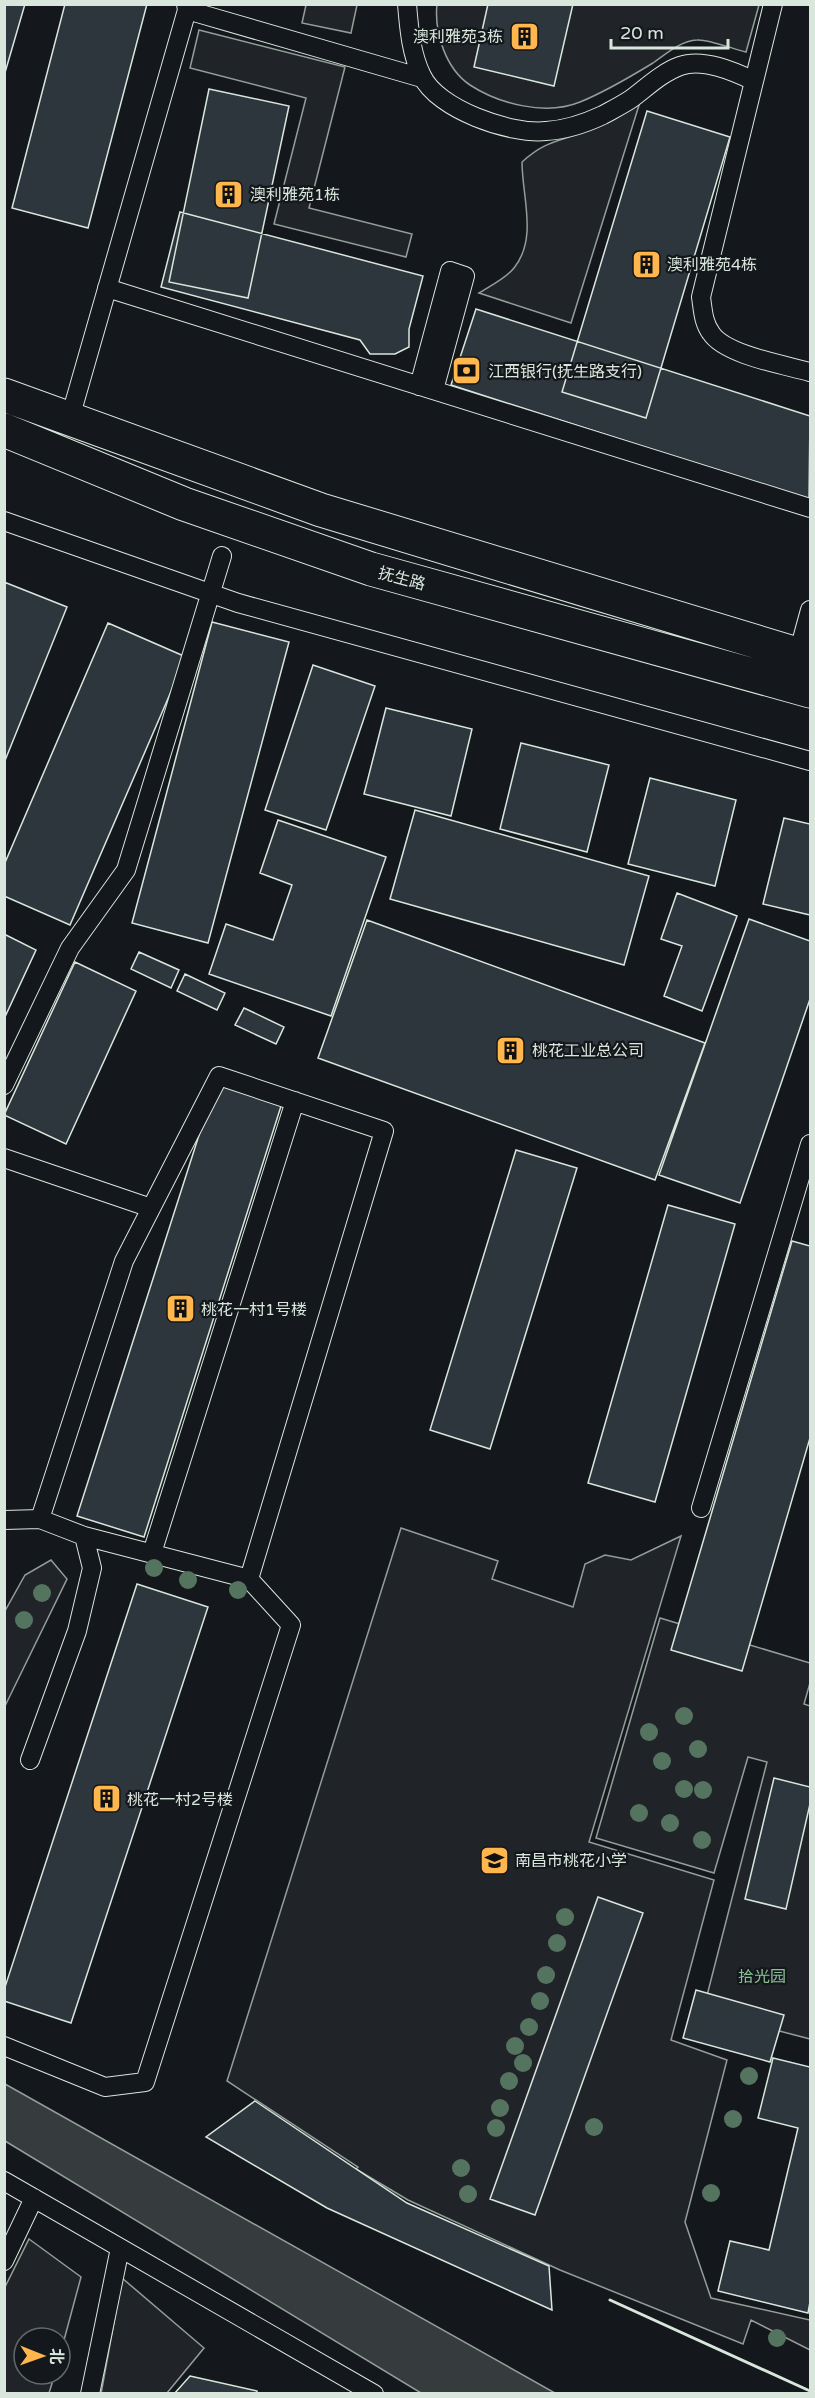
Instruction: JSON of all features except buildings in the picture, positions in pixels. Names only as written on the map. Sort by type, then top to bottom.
[{"type":"main road","points":[[4,395],[321,510],[804,656]]},
{"type":"main road","name":"抚生路","points":[[4,430],[184,504],[371,569],[810,691]]},
{"type":"lane","points":[[406,4],[415,55],[422,78],[442,99],[468,114],[501,127],[545,132],[600,116],[628,101],[661,77],[681,66],[704,65],[727,69],[754,81]]},
{"type":"lane","points":[[773,4],[702,297],[703,317],[711,335],[731,349],[810,372]]},
{"type":"lane","points":[[70,418],[186,7],[422,78]]},
{"type":"lane","points":[[450,272],[465,276],[426,388],[450,272]]},
{"type":"lane","points":[[107,288],[810,508]]},
{"type":"lane","points":[[4,521],[211,594],[810,761]]},
{"type":"lane","points":[[4,1085],[70,948],[126,870],[222,556]]},
{"type":"lane","points":[[804,656],[810,610]]},
{"type":"lane","points":[[40,1519],[124,1261],[219,1076],[384,1131],[249,1579]]},
{"type":"lane","points":[[152,1553],[295,1101]]},
{"type":"lane","points":[[701,1508],[810,1144]]},
{"type":"lane","points":[[6,1165],[151,1208]]},
{"type":"lane","points":[[4,1520],[40,1519],[84,1536],[249,1579],[291,1625],[145,2082],[105,2087],[4,2046]]},
{"type":"lane","points":[[30,1760],[77,1632],[92,1568],[84,1536]]},
{"type":"lane","points":[[4,2181],[374,2394]]},
{"type":"lane","points":[[4,2261],[34,2198]]},
{"type":"lane","points":[[90,2394],[120,2248]]},
{"type":"green space","points":[[437,4],[759,5],[746,52],[707,41],[691,41],[674,48],[653,63],[599,94],[567,106],[538,108],[495,98],[470,85],[454,70],[440,38]]},
{"type":"green space","points":[[306,5],[357,5],[351,33],[302,23]]},
{"type":"green space","points":[[199,30],[345,67],[309,208],[412,234],[406,257],[274,224],[306,98],[190,68]]},
{"type":"green space","points":[[640,102],[571,323],[479,293],[511,272],[525,244],[527,217],[522,162],[539,149],[609,120]]},
{"type":"green space","name":"南昌市桃花小学","points":[[401,1528],[498,1561],[492,1579],[573,1607],[585,1564],[605,1555],[631,1560],[681,1536],[589,1842],[714,1880],[671,2040],[727,2060],[685,2222],[711,2298],[810,2320],[810,2350],[751,2320],[743,2344],[560,2270],[408,2200],[356,2169],[358,2167],[227,2081]]},
{"type":"green space","points":[[51,1560],[67,1579],[5,1706],[5,1611],[25,1575]]},
{"type":"green space","name":"拾光园","points":[[660,1618],[810,1663],[810,1683],[804,1704],[810,1706],[810,2039],[703,2011],[767,1762],[748,1757],[714,1873],[596,1838]]},
{"type":"green space","points":[[29,2239],[81,2277],[68,2326],[12,2326],[12,2386],[51,2386],[49,2393],[5,2393],[5,2287]]},
{"type":"green space","points":[[122,2278],[204,2348],[167,2393],[101,2394]]},
{"type":"shaded area","points":[[5,2084],[555,2393],[421,2393],[5,2141]]},
{"type":"wall","points":[[610,2300],[810,2391]]},
{"type":"place","name":"澳利雅苑3栋","points":[[524,36]]},
{"type":"place","name":"澳利雅苑1栋","points":[[229,194]]},
{"type":"place","name":"澳利雅苑4栋","points":[[646,264]]},
{"type":"place","name":"江西银行(抚生路支行)","points":[[467,371]]},
{"type":"place","name":"桃花工业总公司","points":[[511,1050]]},
{"type":"place","name":"桃花一村1号楼","points":[[180,1309]]},
{"type":"place","name":"桃花一村2号楼","points":[[106,1799]]},
{"type":"place","name":"南昌市桃花小学","points":[[494,1860]]}]
